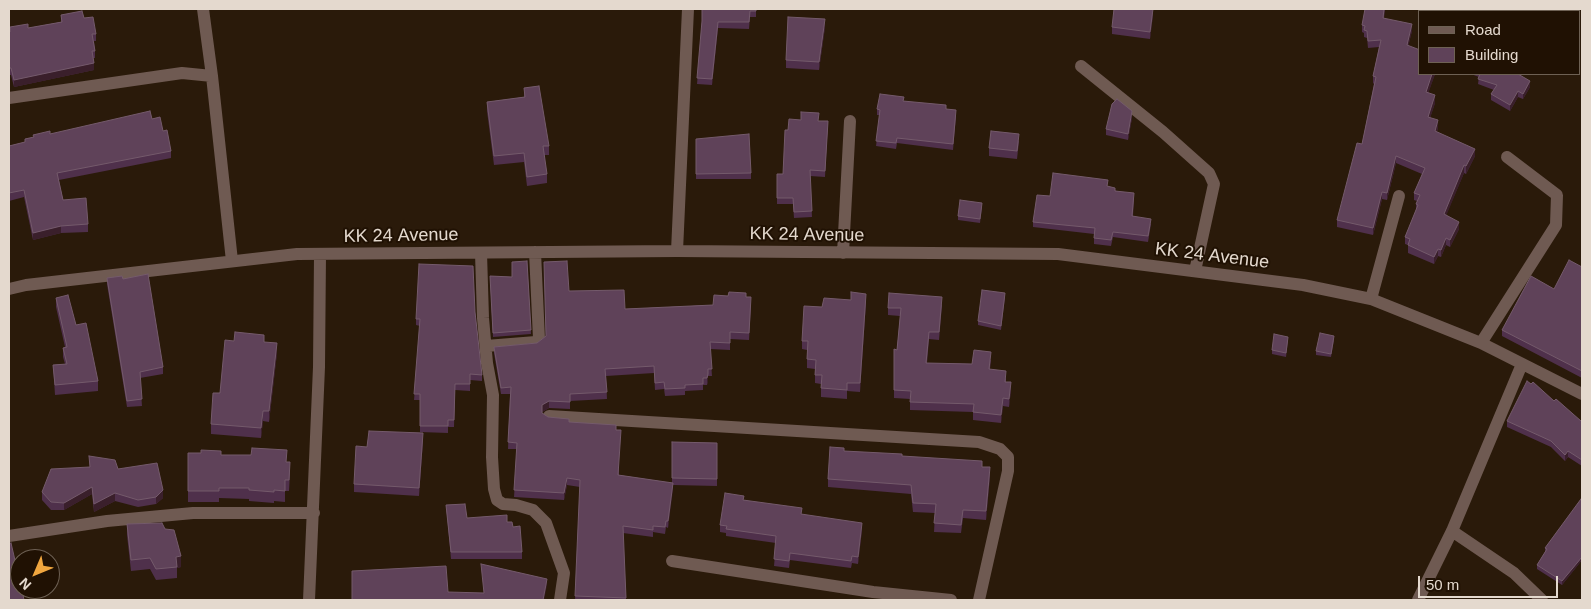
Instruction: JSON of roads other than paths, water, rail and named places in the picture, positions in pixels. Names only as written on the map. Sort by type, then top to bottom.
[{"type":"street","points":[[202,9],[212,76],[232,262]]},
{"type":"street","points":[[677,251],[688,9]]},
{"type":"street","points":[[1081,66],[1163,132],[1209,173],[1214,184],[1195,272]]},
{"type":"street","points":[[9,98],[182,73],[212,76]]},
{"type":"street","points":[[843,253],[850,121]]},
{"type":"street","points":[[1480,343],[1556,225],[1557,195],[1507,157]]},
{"type":"street","points":[[1371,299],[1399,196]]},
{"type":"street","name":"KK 24 Avenue","points":[[9,289],[26,285],[297,254],[677,251],[1058,254],[1303,285],[1371,299],[1480,343],[1582,394]]},
{"type":"street","points":[[486,346],[536,342],[539,339],[535,252]]},
{"type":"street","points":[[481,253],[486,346],[493,395],[492,458],[494,489],[497,500],[503,504],[516,505],[533,510],[546,523],[564,573],[560,600]]},
{"type":"street","points":[[309,600],[314,513],[320,255]]},
{"type":"street","points":[[1418,600],[1452,531],[1522,364]]},
{"type":"street","points":[[549,416],[979,442],[1000,449],[1008,457],[1008,471],[979,600]]},
{"type":"street","points":[[9,536],[107,521],[193,513],[314,513]]},
{"type":"street","points":[[1452,531],[1514,573],[1542,600]]},
{"type":"street","points":[[672,561],[873,592],[952,600]]}]
